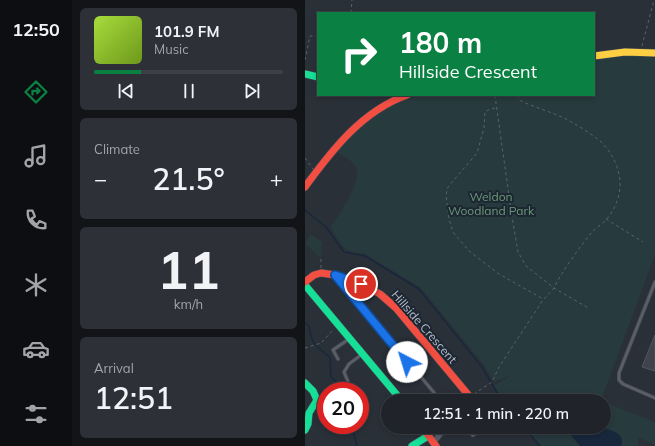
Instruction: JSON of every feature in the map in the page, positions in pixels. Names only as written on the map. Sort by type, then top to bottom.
[{"type":"street","points":[[595,56],[626,50],[641,50],[655,53]]},
{"type":"street","points":[[305,74],[317,77]]},
{"type":"street","points":[[391,96],[396,98]]},
{"type":"street","points":[[305,187],[331,152],[351,132],[370,116],[396,98],[403,96]]},
{"type":"street","points":[[305,282],[314,275],[321,273]]},
{"type":"street","name":"Hillside Crescent","points":[[321,273],[335,275],[361,284],[380,294],[396,308],[465,394]]},
{"type":"street","points":[[305,285],[396,394]]},
{"type":"street","points":[[305,383],[315,392],[317,398],[317,403],[309,413],[309,424],[305,430]]},
{"type":"street","points":[[412,446],[428,436],[434,444],[441,434]]},
{"type":"lane","points":[[335,275],[435,394]]},
{"type":"lane","points":[[655,282],[619,373],[619,380],[623,384],[655,398]]},
{"type":"lane","points":[[338,359],[333,350],[350,338]]},
{"type":"lane","points":[[348,382],[344,372],[349,364],[363,354]]},
{"type":"path","points":[[351,12],[352,0]]},
{"type":"path","points":[[641,50],[654,0]]},
{"type":"path","points":[[305,60],[310,36],[317,36]]},
{"type":"path","points":[[495,96],[511,218],[518,252],[526,266],[554,288],[590,309]]},
{"type":"path","points":[[475,394],[488,383],[492,382],[499,367],[543,300],[554,288],[593,232],[606,219],[620,192],[621,179],[611,155],[604,144],[568,120],[529,105],[521,101],[518,96]]},
{"type":"path","points":[[496,107],[485,112],[484,128],[477,153],[448,187],[446,195],[448,214],[453,232],[469,251],[499,274],[543,300]]},
{"type":"path","points":[[305,158],[316,171]]},
{"type":"path","points":[[606,219],[643,242]]},
{"type":"path","points":[[321,260],[321,273]]},
{"type":"path","points":[[305,348],[321,343],[338,324]]},
{"type":"green space","name":"Weldon Woodland Park","points":[[628,55],[643,55],[655,58],[655,255],[603,394],[498,394],[493,386],[512,375],[494,382],[484,365],[421,288],[365,254],[349,251],[342,246],[331,227],[350,196],[357,179],[357,171],[353,163],[337,152],[356,132],[383,109],[397,102],[416,96],[595,96],[595,60]]},
{"type":"green space","points":[[311,234],[322,242],[321,259],[305,243]]},
{"type":"green space","points":[[611,405],[655,422],[655,445],[638,437],[638,446],[540,446],[530,434],[611,434]]},
{"type":"water","points":[[611,430],[617,433],[622,439],[621,446],[580,446],[570,434],[611,434]]},
{"type":"building","points":[[655,335],[655,371],[642,367]]},
{"type":"waterway","points":[[305,210],[326,227],[344,252],[365,256],[419,289],[482,367],[498,394]]},
{"type":"waterway","points":[[305,323],[309,326],[311,337],[315,344],[330,357],[331,377],[336,382]]},
{"type":"waterway","points":[[354,434],[357,446]]},
{"type":"waterway","points":[[530,434],[540,446]]},
{"type":"traffic: fast","points":[[305,74],[317,77]]},
{"type":"traffic: fast","points":[[305,285],[396,394]]},
{"type":"traffic: fast","points":[[305,383],[313,391],[317,400],[309,413],[308,424],[305,430]]},
{"type":"traffic: fast","points":[[412,446],[428,436]]},
{"type":"traffic: slow","points":[[595,56],[625,52],[655,53]]},
{"type":"traffic: jam","points":[[305,187],[337,146],[362,121],[391,102],[405,96]]},
{"type":"traffic: jam","points":[[305,282],[314,275],[321,273],[335,275],[361,284],[380,294],[396,308],[468,394]]},
{"type":"traffic: jam","points":[[427,434],[436,446]]},
{"type":"route","points":[[361,284],[335,275],[407,362]]}]
